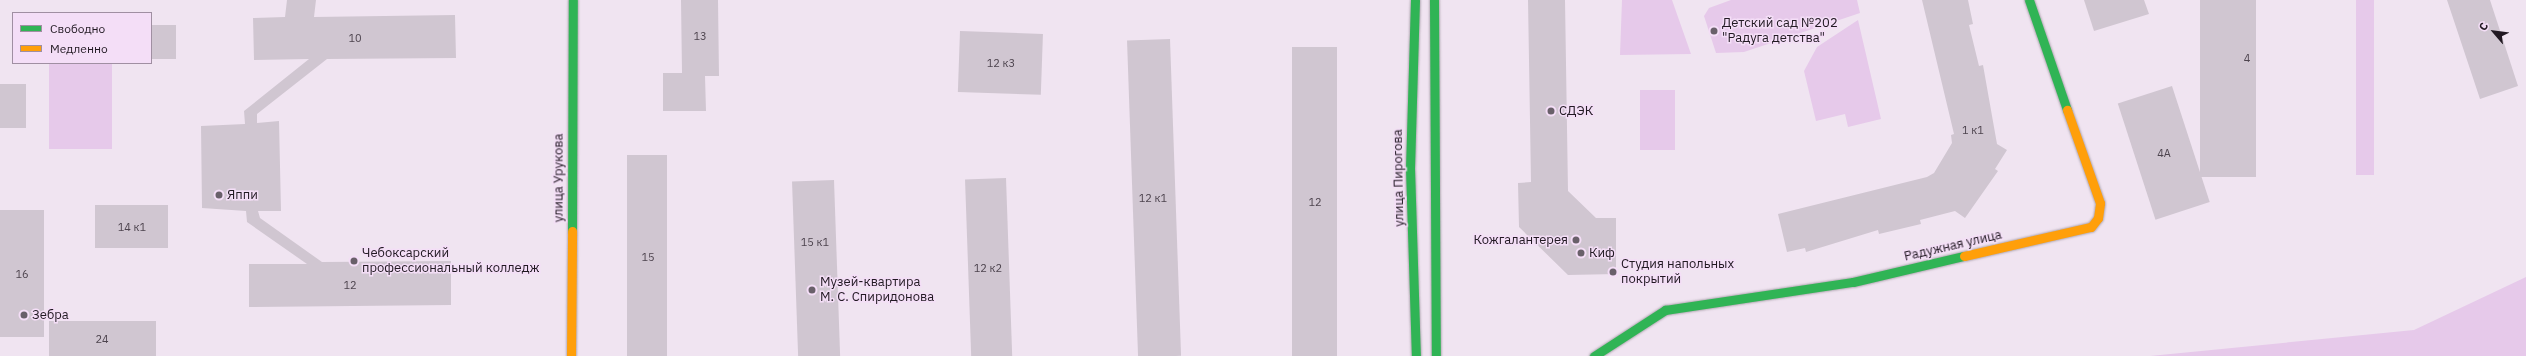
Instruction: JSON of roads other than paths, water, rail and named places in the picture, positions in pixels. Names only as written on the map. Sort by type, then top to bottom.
[{"type":"street","name":"улица Урукова","points":[[571,356],[573,0]]},
{"type":"street","name":"улица Пирогова","points":[[1415,0],[1410,168],[1416,356]]},
{"type":"street","points":[[1434,0],[1436,356]]},
{"type":"street","name":"Радужная улица","points":[[1594,356],[1665,310],[1853,282],[2090,227],[2098,218],[2100,203],[2030,0]]},
{"type":"place","name":"Детский сад №202 \"Радуга детства\"","points":[[1714,31]]},
{"type":"place","name":"СДЭК","points":[[1551,111]]},
{"type":"place","name":"Яппи","points":[[219,195]]},
{"type":"place","name":"Кожгалантерея","points":[[1576,240]]},
{"type":"place","name":"Киф","points":[[1581,253]]},
{"type":"place","name":"Чебоксарский профессиональный колледж","points":[[354,261]]},
{"type":"place","name":"Студия напольных покрытий","points":[[1613,272]]},
{"type":"place","name":"Музей-квартира М. С. Спиридонова","points":[[812,290]]},
{"type":"place","name":"Зебра","points":[[24,315]]}]
